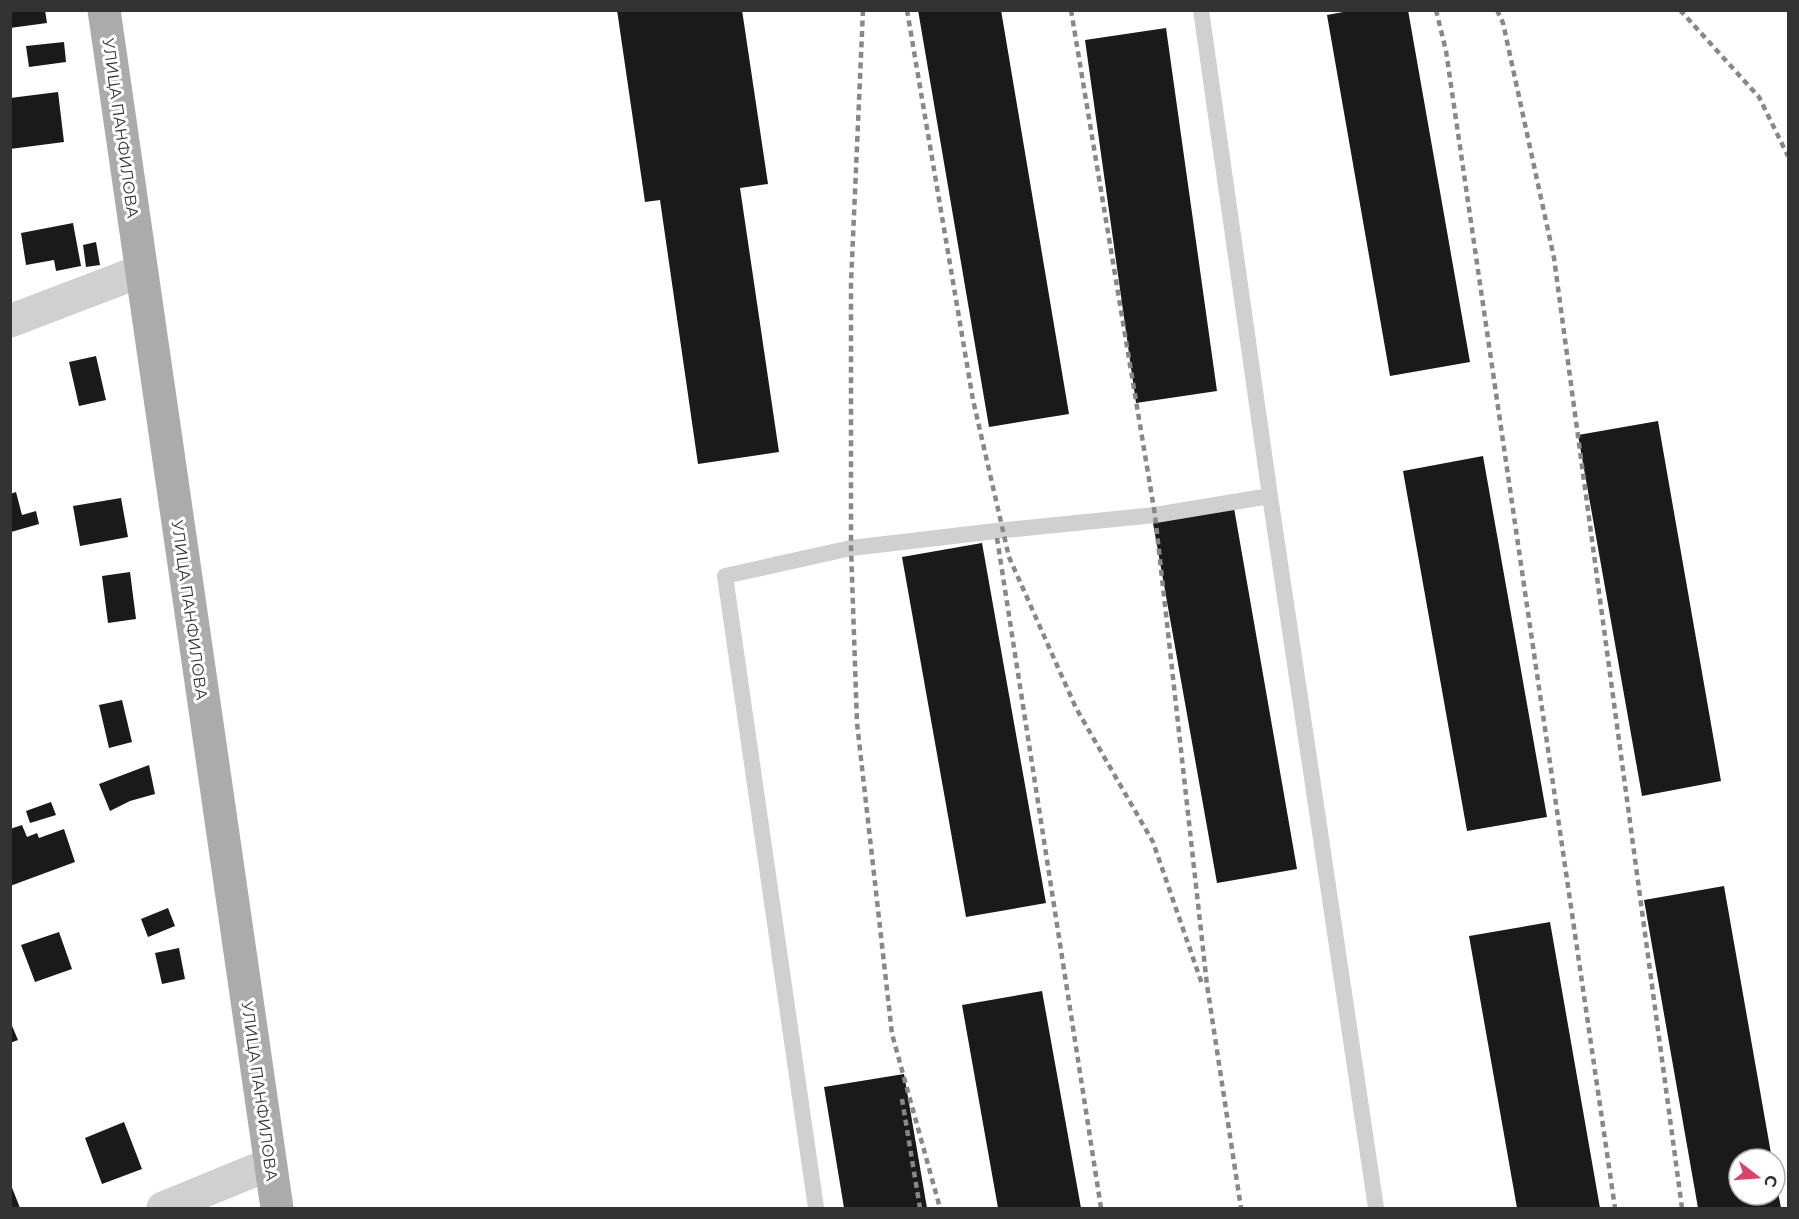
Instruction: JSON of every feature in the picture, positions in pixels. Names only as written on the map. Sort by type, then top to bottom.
[{"type":"main road","name":"УЛИЦА ПАНФИЛОВА","points":[[104,10],[277,1209]]},
{"type":"street","points":[[10,321],[141,271]]},
{"type":"street","points":[[163,1209],[270,1164]]},
{"type":"lane","points":[[1201,10],[1270,496],[1376,1209]]},
{"type":"lane","points":[[816,1209],[725,576],[851,548],[1155,515],[1270,496]]},
{"type":"building","points":[[10,10],[45,10],[47,23],[10,28]]},
{"type":"building","points":[[617,10],[742,10],[768,184],[740,188],[779,452],[698,464],[660,200],[645,202]]},
{"type":"building","points":[[918,10],[1001,10],[1069,414],[989,427]]},
{"type":"building","points":[[1354,10],[1408,10],[1470,362],[1390,376],[1327,15]]},
{"type":"building","points":[[1166,28],[1217,391],[1136,403],[1085,40]]},
{"type":"building","points":[[64,42],[66,62],[29,67],[26,46]]},
{"type":"building","points":[[58,92],[64,142],[10,149],[10,98]]},
{"type":"building","points":[[73,223],[81,266],[56,271],[54,260],[26,265],[21,233]]},
{"type":"building","points":[[96,242],[100,265],[86,267],[83,245]]},
{"type":"building","points":[[96,356],[106,400],[79,406],[69,362]]},
{"type":"building","points":[[1658,421],[1721,781],[1642,796],[1578,435]]},
{"type":"building","points":[[1483,456],[1547,817],[1467,831],[1403,471]]},
{"type":"building","points":[[16,492],[22,515],[36,511],[39,524],[11,532],[10,494]]},
{"type":"building","points":[[121,498],[128,537],[80,546],[73,506]]},
{"type":"building","points":[[1234,508],[1297,869],[1217,883],[1153,523]]},
{"type":"building","points":[[982,543],[1046,903],[966,917],[902,557]]},
{"type":"building","points":[[130,572],[136,619],[108,623],[102,576]]},
{"type":"building","points":[[122,700],[132,742],[109,748],[99,705]]},
{"type":"building","points":[[149,765],[155,794],[130,801],[110,811],[99,784]]},
{"type":"building","points":[[51,802],[56,815],[30,823],[26,811]]},
{"type":"building","points":[[22,825],[27,837],[37,833],[39,838],[64,829],[75,862],[10,886],[10,829]]},
{"type":"building","points":[[1724,886],[1770,1147],[1727,1147],[1727,1207],[1781,1208],[1698,1208],[1644,900]]},
{"type":"building","points":[[168,908],[175,926],[148,937],[141,919]]},
{"type":"building","points":[[1550,922],[1600,1208],[1517,1208],[1469,936]]},
{"type":"building","points":[[59,932],[72,969],[35,982],[21,945]]},
{"type":"building","points":[[179,948],[185,979],[162,984],[155,953]]},
{"type":"building","points":[[1042,991],[1081,1208],[998,1208],[962,1005]]},
{"type":"building","points":[[10,1021],[18,1040],[10,1043]]},
{"type":"building","points":[[904,1074],[927,1208],[844,1208],[824,1087]]},
{"type":"building","points":[[124,1122],[142,1169],[102,1184],[85,1138]]},
{"type":"building","points":[[11,1185],[20,1208],[10,1208]]},
{"type":"railway","points":[[863,10],[851,283],[851,548],[857,723],[892,1034],[940,1208]]},
{"type":"railway","points":[[907,10],[973,400],[1009,557],[1076,708],[1153,842],[1202,984]]},
{"type":"railway","points":[[1071,10],[1155,515],[1207,985],[1241,1208]]},
{"type":"railway","points":[[1436,10],[1446,51],[1615,1208]]},
{"type":"railway","points":[[1497,10],[1503,23],[1554,258],[1682,1208]]},
{"type":"railway","points":[[1680,10],[1759,97],[1788,156]]},
{"type":"railway","points":[[997,538],[1101,1208]]},
{"type":"railway","points":[[902,1099],[920,1208]]}]
